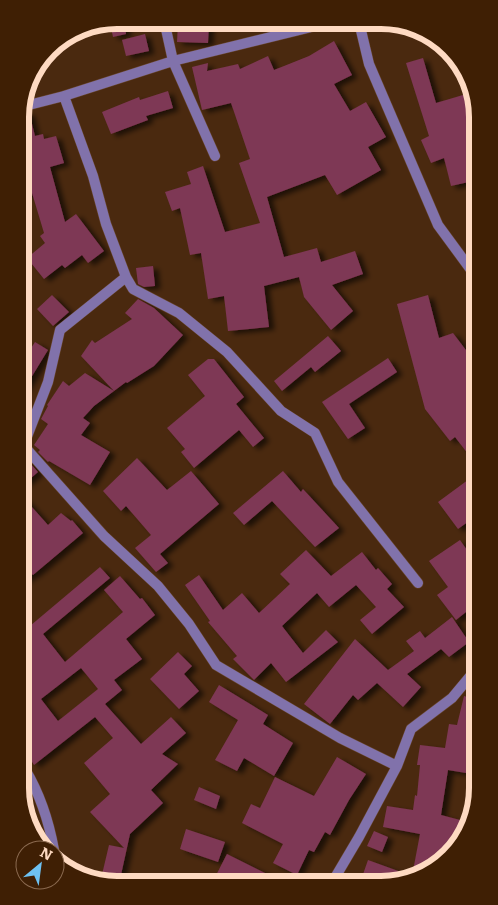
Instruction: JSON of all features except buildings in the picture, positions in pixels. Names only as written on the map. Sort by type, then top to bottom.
[{"type":"street","points":[[166,29],[173,61],[215,156]]},
{"type":"street","points":[[30,105],[64,96],[173,61],[303,29]]},
{"type":"street","points":[[361,29],[369,64],[438,225],[469,267]]},
{"type":"street","points":[[64,96],[93,176],[106,224],[126,277],[134,289],[179,313],[227,352],[281,411],[315,433],[338,482],[418,583]]},
{"type":"street","points":[[29,431],[48,382],[60,330],[126,277]]},
{"type":"street","points":[[29,453],[104,536],[158,586],[189,624],[216,665],[340,738],[397,766]]},
{"type":"street","points":[[336,876],[397,766],[412,729],[452,698],[469,678]]},
{"type":"street","points":[[30,788],[52,840]]}]
